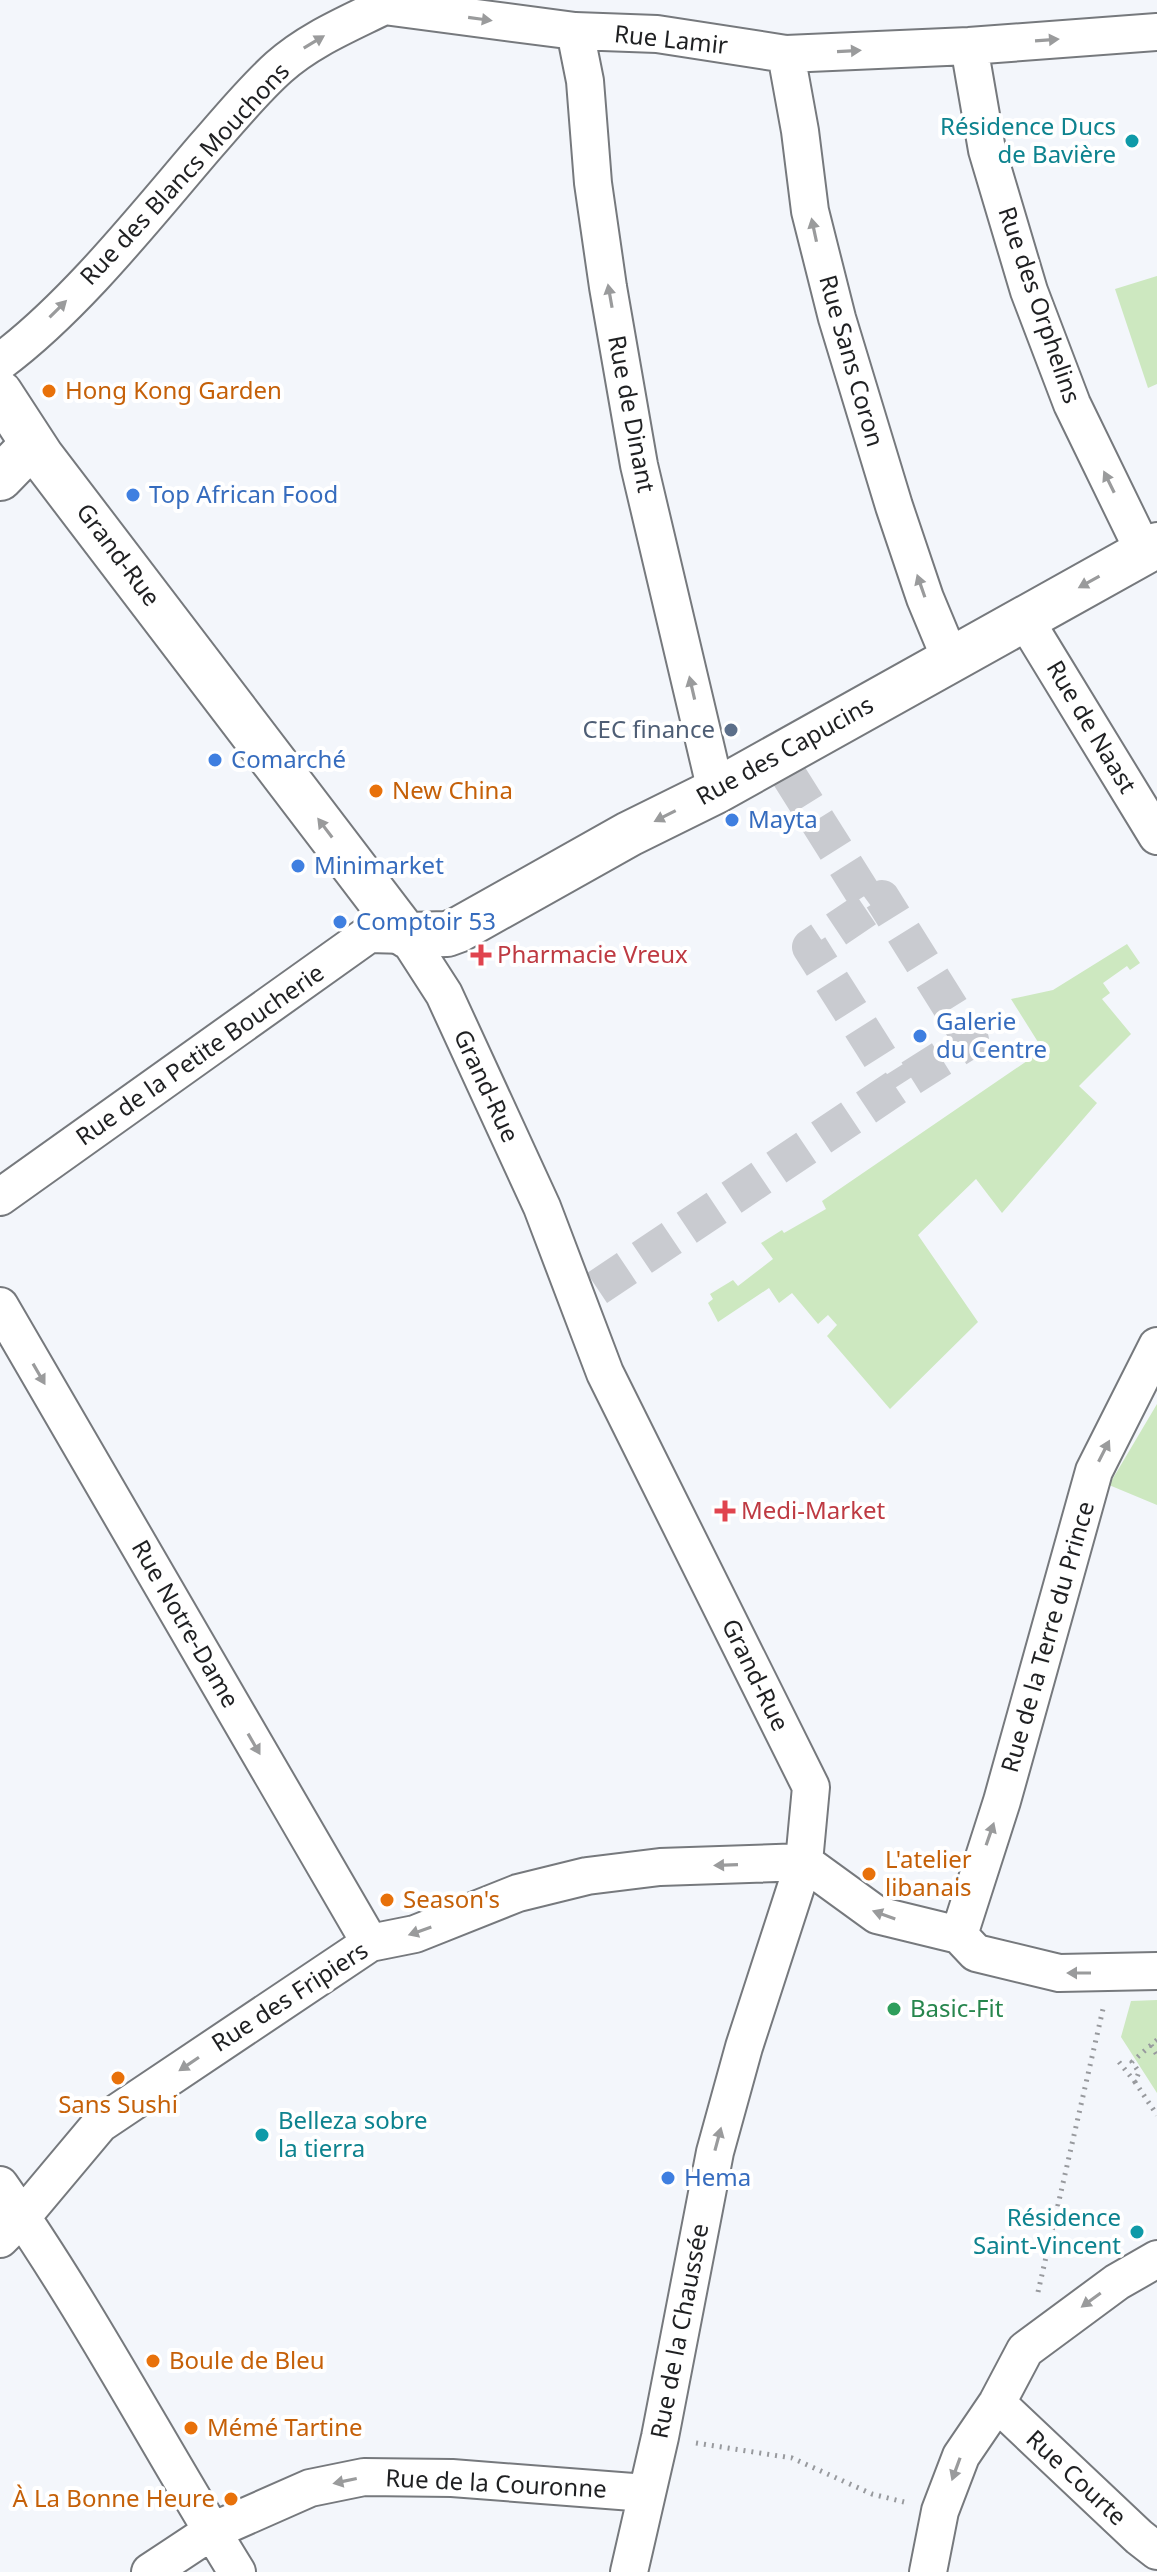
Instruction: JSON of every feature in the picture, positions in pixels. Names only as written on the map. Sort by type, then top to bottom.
[{"type":"street","name":"Rue Lamir","points":[[380,3],[575,31],[657,34],[786,54],[969,46],[1157,32]]},
{"type":"street","name":"Rue des Blancs Mouchons","points":[[0,362],[19,348],[81,286],[280,66],[380,3]]},
{"type":"street","name":"Rue de Dinant","points":[[575,31],[585,81],[593,183],[608,287],[639,465],[716,791]]},
{"type":"street","name":"Rue des Orphelins","points":[[969,46],[987,150],[1029,291],[1072,404],[1151,548]]},
{"type":"street","name":"Rue Sans Coron","points":[[786,54],[810,211],[837,318],[894,506],[925,598],[950,658]]},
{"type":"street","name":"Grand-Rue","points":[[0,393],[33,444],[406,935],[444,994],[542,1207],[588,1294],[605,1373],[811,1787],[804,1862]]},
{"type":"street","points":[[0,478],[33,444]]},
{"type":"street","name":"Rue des Capucins","points":[[406,935],[447,934],[458,930],[629,834],[716,791],[783,765],[950,658],[1151,548]]},
{"type":"street","name":"Rue de Naast","points":[[1024,618],[1157,836]]},
{"type":"street","name":"Rue de la Petite Boucherie","points":[[0,1197],[369,934],[406,935]]},
{"type":"street","name":"Rue Notre-Dame","points":[[0,1306],[370,1943]]},
{"type":"street","name":"Rue de la Terre du Prince","points":[[959,1935],[1002,1801],[1094,1471],[1157,1346]]},
{"type":"street","points":[[804,1862],[877,1915],[959,1935],[976,1953],[1059,1973],[1157,1971]]},
{"type":"street","name":"Rue des Fripiers","points":[[11,2228],[100,2124],[370,1943],[415,1934],[518,1893],[587,1876],[660,1867],[804,1862]]},
{"type":"street","name":"Rue de la Chaussée","points":[[629,2572],[660,2437],[715,2152],[744,2047],[804,1862]]},
{"type":"street","points":[[0,2185],[11,2228],[123,2378],[237,2572]]},
{"type":"street","points":[[928,2572],[940,2511],[961,2456],[997,2403],[1025,2350],[1107,2289],[1157,2259]]},
{"type":"street","name":"Rue Courte","points":[[997,2403],[1157,2551]]},
{"type":"street","name":"Rue de la Couronne","points":[[150,2572],[212,2531],[310,2488],[364,2477],[452,2478],[646,2493]]},
{"type":"path","points":[[1038,2296],[1097,2047],[1106,1995]]},
{"type":"path","points":[[1135,2082],[1139,2072],[1132,2062],[1157,2040]]},
{"type":"path","points":[[1151,2045],[1157,2055]]},
{"type":"path","points":[[1119,2062],[1157,2115]]},
{"type":"path","points":[[660,2437],[792,2458],[872,2494],[940,2511]]},
{"type":"green space","points":[[1157,276],[1157,384],[1148,388],[1115,289]]},
{"type":"green space","points":[[1127,944],[1140,963],[1130,970],[1127,966],[1103,983],[1110,993],[1102,999],[1131,1034],[1079,1086],[1097,1103],[1002,1213],[976,1179],[918,1235],[978,1322],[890,1409],[827,1336],[837,1325],[828,1315],[818,1324],[792,1293],[779,1303],[769,1288],[718,1322],[708,1303],[713,1299],[710,1294],[733,1280],[738,1286],[773,1259],[761,1243],[826,1209],[822,1201],[1043,1050],[1011,999],[1053,990]]},
{"type":"green space","points":[[1157,1404],[1157,1505],[1109,1485]]},
{"type":"green space","points":[[1157,2000],[1157,2093],[1121,2037],[1131,2001]]},
{"type":"tunnel","points":[[788,774],[871,906],[810,947],[898,1086]]},
{"type":"tunnel","points":[[597,1288],[971,1040],[882,898],[871,906]]},
{"type":"place","name":"Résidence Ducs de Bavière","points":[[1132,141]]},
{"type":"place","name":"Hong Kong Garden","points":[[49,391]]},
{"type":"place","name":"Top African Food","points":[[133,495]]},
{"type":"place","name":"CEC finance","points":[[731,730]]},
{"type":"place","name":"Comarché","points":[[215,760]]},
{"type":"place","name":"New China","points":[[376,791]]},
{"type":"place","name":"Mayta","points":[[732,820]]},
{"type":"place","name":"Minimarket","points":[[298,866]]},
{"type":"place","name":"Comptoir 53","points":[[340,922]]},
{"type":"place","name":"Pharmacie Vreux","points":[[481,955]]},
{"type":"place","name":"Galerie du Centre","points":[[920,1036]]},
{"type":"place","name":"Medi-Market","points":[[725,1511]]},
{"type":"place","name":"L'atelier libanais","points":[[869,1874]]},
{"type":"place","name":"Season's","points":[[387,1900]]},
{"type":"place","name":"Basic-Fit","points":[[894,2009]]},
{"type":"place","name":"Sans Sushi","points":[[118,2078]]},
{"type":"place","name":"Belleza sobre la tierra","points":[[262,2135]]},
{"type":"place","name":"Hema","points":[[668,2178]]},
{"type":"place","name":"Résidence Saint-Vincent","points":[[1137,2232]]},
{"type":"place","name":"Boule de Bleu","points":[[153,2361]]},
{"type":"place","name":"Mémé Tartine","points":[[191,2428]]},
{"type":"place","name":"À La Bonne Heure","points":[[231,2499]]}]
